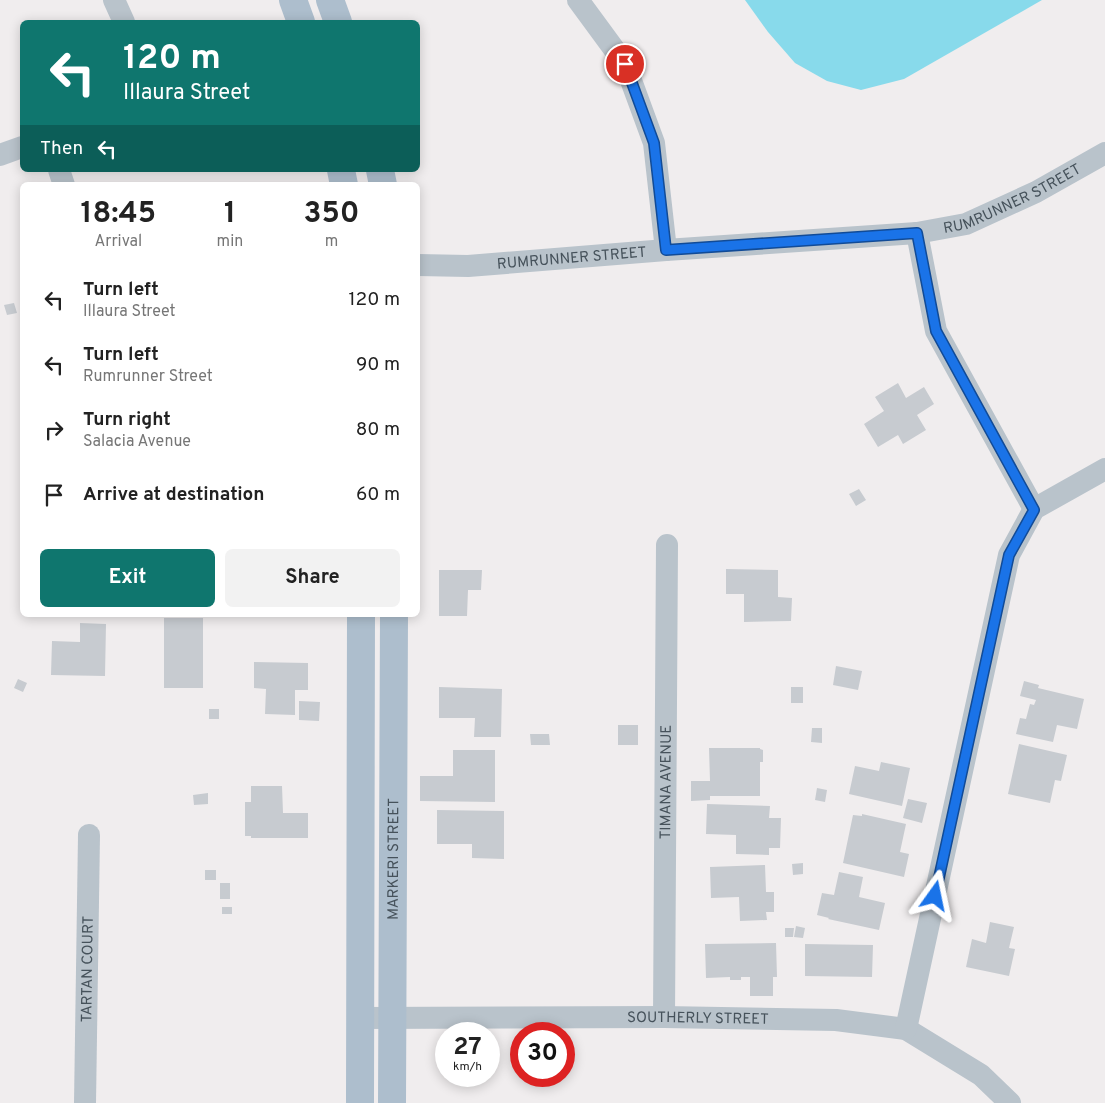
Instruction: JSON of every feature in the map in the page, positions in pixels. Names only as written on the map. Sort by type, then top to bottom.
[{"type":"main road","points":[[293,0],[301,20]]},
{"type":"main road","points":[[330,0],[337,20]]},
{"type":"main road","points":[[360,1103],[361,617]]},
{"type":"main road","name":"MARKERI STREET","points":[[392,1103],[394,617]]},
{"type":"street","points":[[114,0],[123,20]]},
{"type":"street","points":[[578,0],[625,64],[654,143],[666,250]]},
{"type":"street","points":[[0,155],[20,148]]},
{"type":"street","name":"RUMRUNNER STREET","points":[[420,265],[468,266],[917,233],[966,224],[1036,192],[1105,152]]},
{"type":"street","points":[[917,233],[936,331],[1034,510]]},
{"type":"street","name":"RUMRUNNER STREET","points":[[420,278],[438,275],[468,266]]},
{"type":"street","points":[[906,1028],[1009,555],[1034,510],[1105,469]]},
{"type":"street","name":"TIMANA AVENUE","points":[[664,1018],[667,545]]},
{"type":"street","name":"TARTAN COURT","points":[[85,1103],[89,834]]},
{"type":"street","name":"SOUTHERLY STREET","points":[[360,1018],[836,1020],[906,1028],[982,1075],[1010,1103]]},
{"type":"water","points":[[745,0],[1042,0],[904,79],[861,90],[827,81],[795,63],[768,32]]},
{"type":"building","points":[[14,303],[17,313],[7,315],[4,305]]},
{"type":"building","points":[[898,383],[906,398],[924,387],[934,404],[917,415],[926,430],[903,444],[898,435],[878,447],[864,424],[884,411],[875,397]]},
{"type":"building","points":[[859,489],[866,500],[856,506],[849,494]]},
{"type":"building","points":[[726,569],[778,570],[778,597],[792,598],[791,621],[744,622],[744,594],[726,594]]},
{"type":"building","points":[[439,570],[482,570],[481,590],[468,590],[467,616],[439,616]]},
{"type":"building","points":[[164,618],[203,618],[203,688],[164,688]]},
{"type":"building","points":[[80,623],[106,624],[105,676],[51,675],[52,641],[80,642]]},
{"type":"building","points":[[254,662],[308,663],[308,690],[295,690],[295,715],[265,714],[266,689],[254,688]]},
{"type":"building","points":[[836,666],[862,671],[858,690],[833,685]]},
{"type":"building","points":[[18,679],[27,683],[23,692],[14,688]]},
{"type":"building","points":[[1024,681],[1039,685],[1038,688],[1084,699],[1077,729],[1057,725],[1053,742],[1016,734],[1020,718],[1026,719],[1030,704],[1034,705],[1036,700],[1020,696]]},
{"type":"building","points":[[439,687],[502,689],[501,737],[474,737],[475,718],[439,718]]},
{"type":"building","points":[[791,687],[803,687],[803,703],[791,703]]},
{"type":"building","points":[[299,701],[320,702],[319,721],[299,720]]},
{"type":"building","points":[[209,709],[219,709],[219,719],[209,719]]},
{"type":"building","points":[[618,725],[638,725],[638,745],[618,745]]},
{"type":"building","points":[[812,728],[822,728],[822,743],[811,742]]},
{"type":"building","points":[[530,734],[549,734],[550,745],[531,745]]},
{"type":"building","points":[[1019,744],[1067,755],[1061,781],[1055,780],[1050,803],[1008,794]]},
{"type":"building","points":[[709,748],[760,748],[763,750],[763,762],[760,762],[760,796],[710,796],[710,800],[691,801],[691,781],[710,781]]},
{"type":"building","points":[[453,750],[495,750],[495,802],[420,801],[420,776],[453,776]]},
{"type":"building","points":[[881,762],[910,768],[902,806],[849,794],[855,766],[879,771]]},
{"type":"building","points":[[251,786],[282,786],[283,813],[308,813],[308,838],[251,838],[251,836],[245,836],[245,802],[251,802]]},
{"type":"building","points":[[817,788],[827,790],[825,802],[815,800]]},
{"type":"building","points":[[208,793],[208,804],[194,805],[193,795]]},
{"type":"building","points":[[908,799],[927,803],[922,823],[903,818]]},
{"type":"building","points":[[707,804],[770,806],[769,818],[781,818],[780,848],[769,848],[769,855],[736,854],[736,835],[706,834]]},
{"type":"building","points":[[437,810],[504,811],[504,859],[472,858],[472,844],[437,844]]},
{"type":"building","points":[[862,814],[906,824],[900,852],[909,854],[904,877],[843,863],[853,815],[862,816]]},
{"type":"building","points":[[803,863],[803,874],[793,875],[792,864]]},
{"type":"building","points":[[765,865],[766,892],[774,892],[774,912],[766,912],[767,920],[740,921],[739,897],[711,898],[710,867]]},
{"type":"building","points":[[205,870],[216,870],[216,880],[205,880]]},
{"type":"building","points":[[839,872],[863,877],[859,897],[885,903],[879,930],[817,915],[822,893],[834,895]]},
{"type":"building","points":[[220,883],[230,883],[230,899],[220,899]]},
{"type":"building","points":[[222,907],[232,907],[232,914],[222,914]]},
{"type":"building","points":[[990,922],[1014,927],[1009,948],[1015,949],[1009,976],[966,967],[972,939],[986,943]]},
{"type":"building","points":[[796,926],[805,928],[803,938],[794,937]]},
{"type":"building","points":[[785,928],[794,928],[793,937],[785,937]]},
{"type":"building","points":[[776,943],[777,977],[773,977],[773,996],[750,996],[750,977],[741,977],[741,980],[730,980],[730,977],[706,978],[705,944]]},
{"type":"building","points":[[805,944],[873,945],[872,977],[805,976]]},
{"type":"route","points":[[625,64],[654,143],[666,250],[917,233],[936,331],[1034,510],[1009,555],[935,896]]}]
